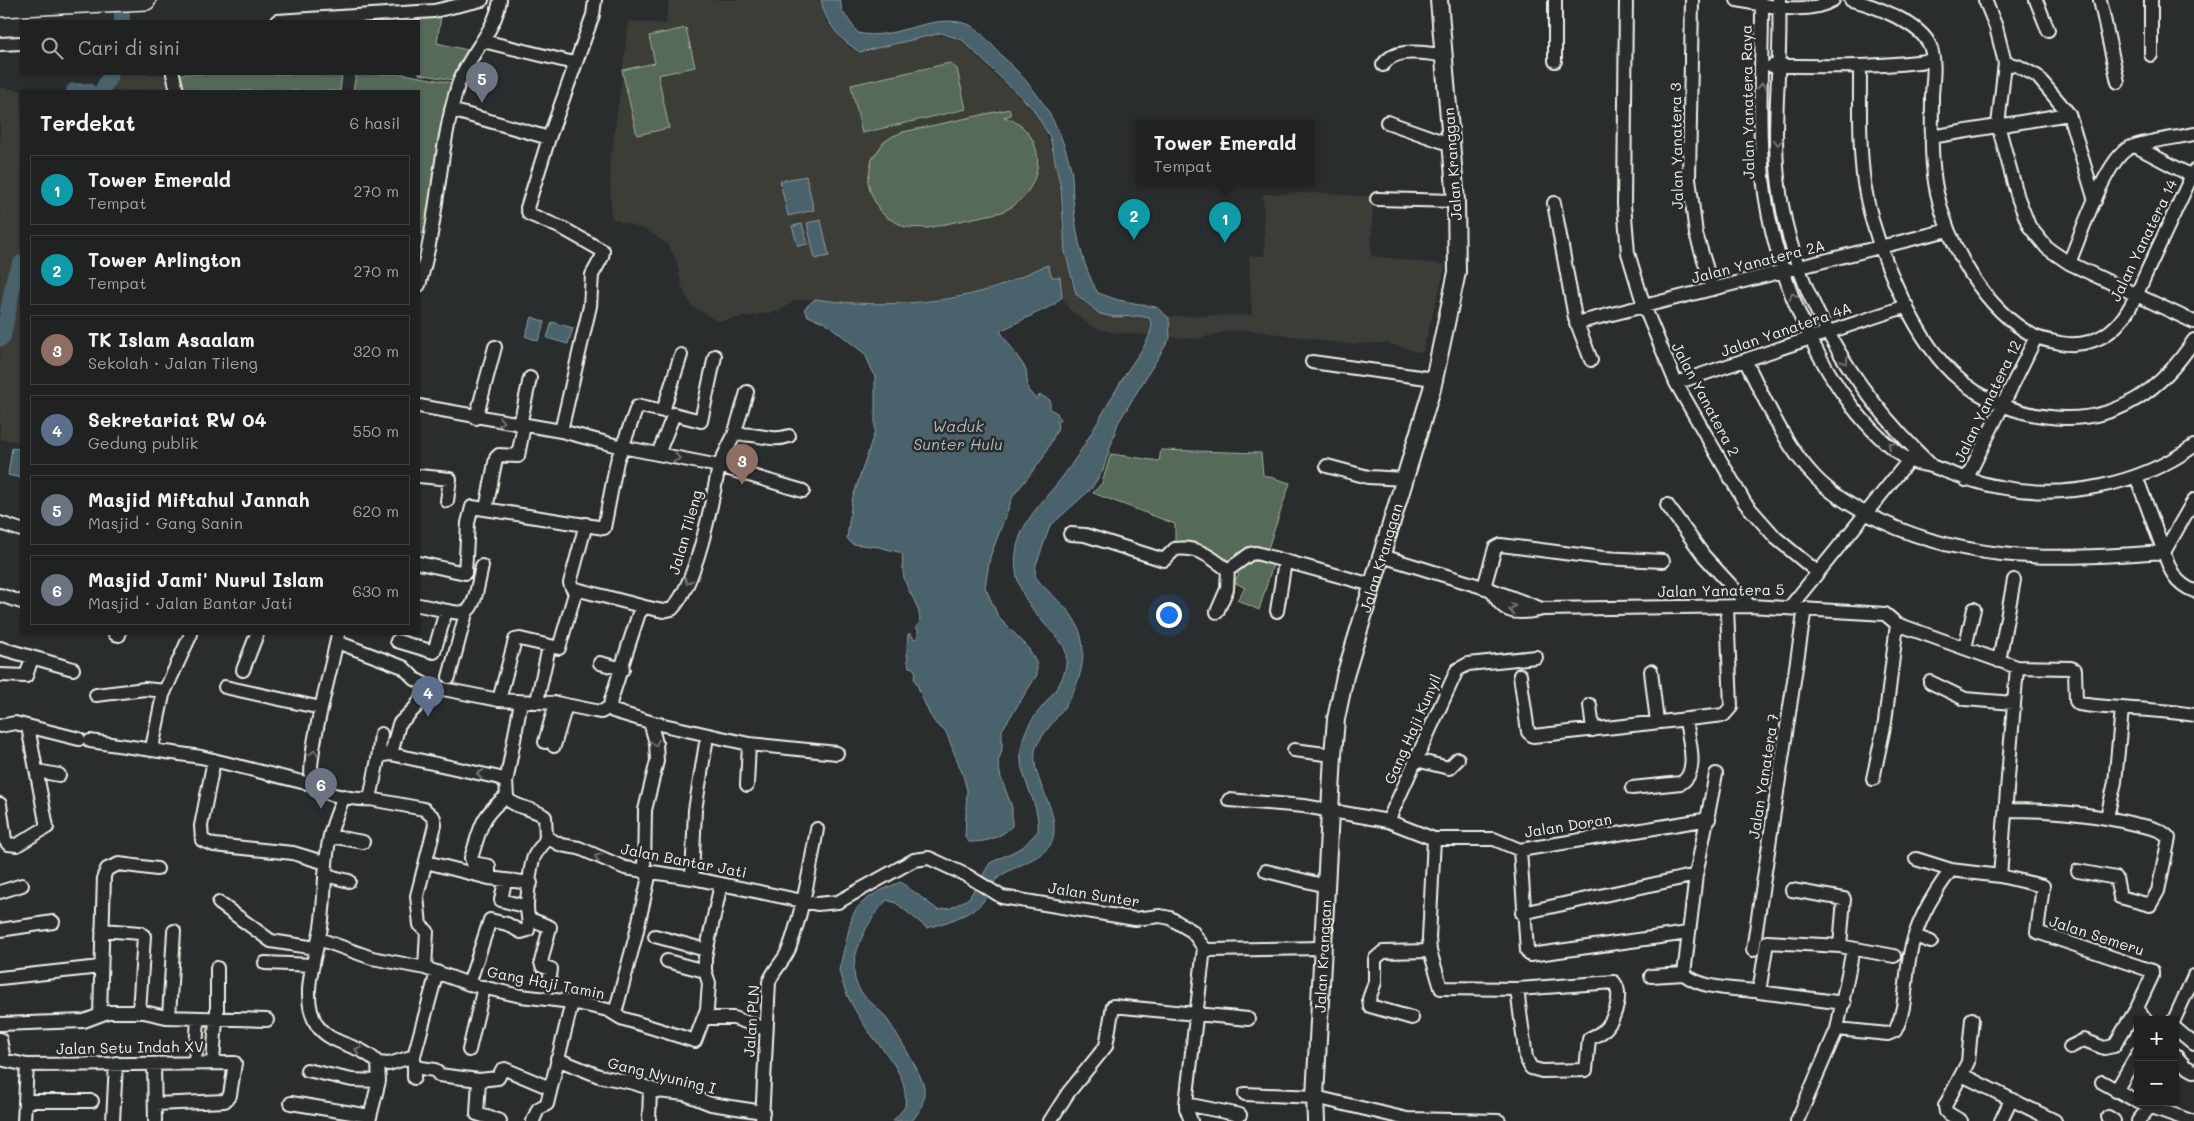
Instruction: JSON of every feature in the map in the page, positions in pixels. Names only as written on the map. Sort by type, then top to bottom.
[{"type":"highway","points":[[0,7],[146,0]]},
{"type":"main road","name":"Jalan Kranggan","points":[[1316,1121],[1315,1097],[1336,719],[1345,676],[1434,378],[1457,272],[1456,201],[1439,0]]},
{"type":"street","points":[[293,20],[434,11],[482,0]]},
{"type":"street","points":[[420,273],[424,240],[451,110],[464,70],[495,20],[500,0]]},
{"type":"street","points":[[561,431],[590,306],[592,275],[603,255],[601,249],[564,229],[529,214],[527,208],[574,63],[593,15],[595,0]]},
{"type":"street","points":[[1555,0],[1555,61]]},
{"type":"street","name":"Jalan Yanatera 2","points":[[1626,0],[1624,204],[1628,253],[1644,306],[1676,383],[1745,503],[1776,538],[1816,572]]},
{"type":"street","name":"Jalan Yanatera 3","points":[[1692,0],[1690,186],[1696,234],[1713,289]]},
{"type":"street","name":"Jalan Yanatera Raya","points":[[1737,0],[1762,5],[1780,3],[1818,7],[1833,0]]},
{"type":"street","points":[[1851,0],[1867,2],[1918,30],[1930,46],[1933,60],[1932,137],[1936,191],[1948,230],[1974,276],[1998,309],[2036,338]]},
{"type":"street","points":[[1986,0],[1996,27],[2005,63],[1998,125],[2018,198],[2028,226],[2047,248],[2069,263],[2194,322]]},
{"type":"street","points":[[2036,0],[2048,30]]},
{"type":"street","points":[[2100,0],[2118,82]]},
{"type":"street","points":[[2151,0],[2151,55]]},
{"type":"street","name":"Jalan Yanatera Raya","points":[[1780,3],[1778,177],[1797,268],[1828,332],[1868,397],[1913,456]]},
{"type":"street","name":"Jalan Yanatera Raya","points":[[1762,5],[1761,135],[1763,177],[1768,217],[1783,271],[1810,338],[1847,399],[1869,427],[1913,456],[1966,480],[2004,488],[2042,492],[2099,487],[2136,476],[2192,450]]},
{"type":"street","points":[[483,41],[574,63]]},
{"type":"street","points":[[0,44],[20,43]]},
{"type":"street","points":[[1383,65],[1388,58],[1398,53],[1444,55]]},
{"type":"street","points":[[1762,66],[1860,67],[1933,60]]},
{"type":"street","points":[[2005,63],[2018,66],[2037,76],[2070,114],[2095,201]]},
{"type":"street","points":[[1860,67],[1862,168],[1868,205],[1880,247],[1907,306],[1949,370],[1963,382],[2003,406],[2027,414],[2056,418],[2082,417],[2117,408],[2133,401],[2169,374],[2194,340]]},
{"type":"street","points":[[174,75],[177,90]]},
{"type":"street","points":[[451,110],[549,138]]},
{"type":"street","points":[[1932,137],[2070,114]]},
{"type":"street","points":[[1386,122],[1452,145]]},
{"type":"street","points":[[2069,263],[2095,201],[2115,160],[2130,147],[2194,134]]},
{"type":"street","points":[[2135,146],[2193,174]]},
{"type":"street","name":"Jalan Yanatera 14","points":[[2036,338],[2077,344],[2099,338],[2117,326],[2136,294],[2193,174]]},
{"type":"street","points":[[1377,199],[1456,201]]},
{"type":"street","points":[[1554,203],[1576,323],[1592,360]]},
{"type":"street","name":"Jalan Yanatera 2A","points":[[1576,323],[1948,230]]},
{"type":"street","name":"Jalan Yanatera 4A","points":[[1676,383],[1907,306]]},
{"type":"street","name":"Jalan Yanatera 12","points":[[1966,480],[2036,338]]},
{"type":"street","points":[[476,418],[495,348]]},
{"type":"street","points":[[420,563],[465,574],[470,510],[476,507],[605,527],[617,461],[637,407],[641,406],[663,411],[682,355]]},
{"type":"street","points":[[658,454],[674,414],[701,421],[715,356]]},
{"type":"street","points":[[1745,360],[1786,437],[1804,465],[1816,478],[1867,514],[1934,542],[1994,554],[2072,558],[2164,552]]},
{"type":"street","points":[[1312,362],[1434,378]]},
{"type":"street","points":[[486,509],[496,458],[499,455],[518,456],[530,378]]},
{"type":"street","points":[[719,466],[734,435],[747,392]]},
{"type":"street","points":[[420,406],[476,418],[561,431],[622,447],[719,466],[802,491]]},
{"type":"street","points":[[734,435],[758,434],[775,439],[789,436]]},
{"type":"street","name":"Jalan Yanatera 5","points":[[1488,588],[1500,605],[1508,610],[1790,607],[1816,572],[1867,514],[1913,456]]},
{"type":"street","name":"Jalan Tileng","points":[[645,607],[668,611],[680,600],[694,565],[719,466]]},
{"type":"street","points":[[1327,466],[1368,477],[1405,478]]},
{"type":"street","points":[[420,476],[450,479],[447,500]]},
{"type":"street","points":[[2136,476],[2174,578],[2183,586],[2194,591]]},
{"type":"street","points":[[2164,552],[2194,500]]},
{"type":"street","points":[[1668,505],[1704,556],[1750,606]]},
{"type":"street","points":[[0,523],[20,530]]},
{"type":"street","points":[[586,524],[570,583],[572,588],[645,607],[638,618],[623,668],[613,693],[610,708]]},
{"type":"street","points":[[1070,534],[1085,535],[1164,560],[1175,549],[1196,549],[1209,555],[1228,570]]},
{"type":"street","points":[[1382,556],[1488,588],[1495,548],[1501,545],[1602,558],[1663,561]]},
{"type":"street","points":[[1228,570],[1253,553],[1372,584]]},
{"type":"street","points":[[1277,612],[1285,561]]},
{"type":"street","points":[[448,677],[466,613],[471,609],[475,601],[482,566]]},
{"type":"street","points":[[1217,612],[1228,589],[1228,570]]},
{"type":"street","points":[[1999,660],[2014,580]]},
{"type":"street","points":[[499,700],[515,640],[520,639],[549,647],[560,647],[576,590]]},
{"type":"street","points":[[0,595],[20,602]]},
{"type":"street","points":[[420,605],[466,613]]},
{"type":"street","points":[[1520,675],[1530,735],[1724,715],[1731,707],[1727,607]]},
{"type":"street","points":[[1790,607],[1885,614],[1897,624],[2017,667],[2071,668],[2075,670],[2076,701],[2106,708],[2171,711],[2194,715]]},
{"type":"street","name":"Jalan Yanatera 7","points":[[1753,950],[1805,608]]},
{"type":"street","points":[[1965,648],[1974,609]]},
{"type":"street","points":[[397,641],[434,652],[446,610]]},
{"type":"street","points":[[1873,779],[1885,722],[1897,624]]},
{"type":"street","points":[[152,748],[165,691],[191,635]]},
{"type":"street","points":[[243,670],[257,635]]},
{"type":"street","points":[[314,785],[310,772],[321,708],[337,638],[403,667],[415,679],[428,686],[499,700],[537,701],[601,712],[610,708]]},
{"type":"street","points":[[537,701],[549,647]]},
{"type":"street","points":[[0,648],[73,669]]},
{"type":"street","name":"Gang Haji Kunyil","points":[[1388,821],[1453,676],[1461,666],[1476,662],[1536,657]]},
{"type":"street","points":[[0,675],[26,676],[32,658]]},
{"type":"street","points":[[600,663],[623,668]]},
{"type":"street","points":[[1916,859],[1951,870],[2000,876],[2007,810],[2017,667]]},
{"type":"street","points":[[1651,671],[1657,722]]},
{"type":"street","points":[[1930,682],[1965,699],[2013,703]]},
{"type":"street","points":[[370,799],[384,756],[399,724],[416,707],[428,686]]},
{"type":"street","points":[[225,687],[321,708]]},
{"type":"street","points":[[96,695],[146,688],[165,691]]},
{"type":"street","points":[[488,878],[489,866],[473,863],[471,858],[486,815],[507,789],[521,702]]},
{"type":"street","points":[[549,744],[561,704]]},
{"type":"street","points":[[1590,705],[1592,730]]},
{"type":"street","points":[[610,708],[626,716],[749,744],[837,752]]},
{"type":"street","points":[[2107,818],[2115,782],[2122,709]]},
{"type":"street","points":[[1632,788],[1681,783],[1687,780],[1691,774],[1691,765],[1686,720]]},
{"type":"street","points":[[615,1013],[636,939],[647,872],[644,810],[657,761],[656,743],[650,722]]},
{"type":"street","points":[[0,726],[15,723],[85,740],[152,748],[214,760],[314,785],[325,793],[424,809],[431,813],[435,825],[417,900],[420,925],[428,931],[431,970],[414,1067]]},
{"type":"street","points":[[0,804],[5,840],[14,846],[47,827],[28,727]]},
{"type":"street","points":[[380,734],[384,756]]},
{"type":"street","points":[[692,878],[695,810],[706,743]]},
{"type":"street","points":[[747,785],[749,744]]},
{"type":"street","points":[[1294,750],[1333,755]]},
{"type":"street","points":[[384,756],[497,777],[507,789],[511,802],[538,812],[545,817],[546,837],[544,846],[536,852],[533,860],[528,930],[523,933],[508,924],[493,920],[488,922],[469,984]]},
{"type":"street","points":[[1416,760],[1449,768],[1458,759]]},
{"type":"street","points":[[214,760],[201,826],[202,840],[214,845],[293,853],[349,881]]},
{"type":"street","points":[[37,771],[59,775]]},
{"type":"street","points":[[1684,974],[1696,874],[1716,774]]},
{"type":"street","points":[[344,796],[330,836],[318,944],[313,965],[310,999],[314,1019],[319,1027],[332,1038],[366,1053],[378,1063],[435,1070],[439,1075],[480,1080],[498,1078],[502,1070],[505,1069],[550,1088]]},
{"type":"street","name":"Jalan Doran","points":[[1229,800],[1304,806],[1388,821],[1434,839],[1494,839],[1520,850],[1708,818]]},
{"type":"street","points":[[2007,810],[2060,811],[2107,818],[2158,830],[2169,838],[2168,852],[2154,900],[2147,905],[2123,900],[2120,897],[2116,878],[2078,871]]},
{"type":"street","name":"Jalan PLN","points":[[763,1117],[769,982],[775,968],[788,951],[804,901],[817,828]]},
{"type":"street","points":[[330,836],[363,842]]},
{"type":"street","name":"Jalan Bantar Jati","points":[[546,837],[561,846],[579,848],[612,863],[647,872],[692,878],[823,905],[838,902],[914,860],[924,858],[933,860],[971,878],[997,894]]},
{"type":"street","points":[[1434,839],[1430,951],[1442,989],[1517,989],[1615,982],[1618,992],[1615,1011],[1604,1031],[1589,1039],[1586,1070],[1542,1071],[1531,1068],[1526,1058],[1517,989]]},
{"type":"street","points":[[1520,850],[1522,913],[1527,951],[1532,956],[1688,933]]},
{"type":"street","points":[[426,862],[488,878],[531,883]]},
{"type":"street","points":[[100,1014],[103,886],[107,869],[119,864],[158,869]]},
{"type":"street","points":[[1837,1029],[1888,1034],[1894,1031],[1902,1009],[1909,958],[1915,936],[1926,908],[1951,870]]},
{"type":"street","points":[[1266,871],[1326,886]]},
{"type":"street","points":[[1522,913],[1696,874]]},
{"type":"street","name":"Jalan Semeru","points":[[2000,876],[2043,886],[2037,932],[2152,971],[2152,976],[2138,1008]]},
{"type":"street","points":[[505,881],[500,900],[528,913],[550,927],[541,962],[542,966],[551,969],[550,976]]},
{"type":"street","name":"Gang Haji Tamin","points":[[219,903],[271,941],[318,944],[372,958],[431,970],[469,984],[521,996],[572,1002],[615,1013],[621,1018],[691,1042],[697,1039],[705,1018],[709,983],[705,971],[706,950],[721,884]]},
{"type":"street","points":[[0,892],[22,885]]},
{"type":"street","points":[[1792,890],[1844,899],[1840,946]]},
{"type":"street","name":"Jalan Sunter","points":[[997,894],[1010,899],[1049,903],[1124,918],[1170,918],[1192,931],[1204,948]]},
{"type":"street","points":[[0,930],[53,922]]},
{"type":"street","points":[[102,930],[140,932],[144,936],[139,1012]]},
{"type":"street","points":[[169,1017],[174,931]]},
{"type":"street","points":[[655,936],[706,950]]},
{"type":"street","points":[[1915,936],[1932,942]]},
{"type":"street","points":[[1844,1003],[1759,992],[1767,942],[1840,946],[1894,956]]},
{"type":"street","points":[[1191,1121],[1186,1104],[1198,1015],[1204,948],[1209,950],[1323,948]]},
{"type":"street","points":[[1797,1121],[1837,1029],[1844,1003],[1853,949]]},
{"type":"street","points":[[1412,1018],[1370,1006],[1369,999],[1375,982],[1375,959],[1383,952],[1430,951]]},
{"type":"street","points":[[667,961],[705,971]]},
{"type":"street","points":[[266,963],[313,965]]},
{"type":"street","points":[[0,978],[100,967]]},
{"type":"street","points":[[213,1062],[217,1019],[217,968]]},
{"type":"street","points":[[1651,976],[1684,974],[1693,981],[1707,985],[1754,991]]},
{"type":"street","points":[[2176,1016],[2191,992],[2194,976]]},
{"type":"street","points":[[468,1050],[484,987]]},
{"type":"street","points":[[533,1121],[538,1109],[546,1105],[556,1059],[572,1002]]},
{"type":"street","points":[[1050,1121],[1068,1092],[1106,1046],[1112,1006],[1248,1019]]},
{"type":"street","points":[[2070,1047],[2084,1040],[2104,1048],[2114,1046],[2138,1008],[2143,1016]]},
{"type":"street","points":[[0,1024],[84,1021],[100,1014],[139,1012],[169,1017],[267,1020]]},
{"type":"street","points":[[195,1062],[198,1018]]},
{"type":"street","points":[[705,1018],[734,1018],[766,1029]]},
{"type":"street","points":[[1961,1121],[1946,1112],[1945,1106],[1970,1056],[1972,1019]]},
{"type":"street","points":[[2179,1031],[2194,1044]]},
{"type":"street","name":"Jalan Setu Indah XV","points":[[0,1040],[4,1060],[27,1064],[234,1062],[236,1066],[230,1095],[224,1101],[155,1104]]},
{"type":"street","name":"Gang Nyuning I","points":[[556,1059],[599,1076],[685,1094],[711,1104],[763,1117]]},
{"type":"street","points":[[2179,1059],[2185,1066],[2194,1071]]},
{"type":"street","points":[[2116,1091],[2134,1060]]},
{"type":"street","points":[[291,1103],[369,1118],[379,1081],[378,1063]]},
{"type":"street","points":[[24,1121],[27,1064]]},
{"type":"street","points":[[114,1121],[116,1064]]},
{"type":"street","points":[[154,1064],[154,1121]]},
{"type":"street","points":[[307,1070],[352,1080],[379,1081]]},
{"type":"street","points":[[1962,1074],[2055,1121]]},
{"type":"street","points":[[480,1080],[477,1114],[500,1121]]},
{"type":"street","points":[[2102,1082],[2134,1100]]},
{"type":"street","points":[[649,1121],[650,1088]]},
{"type":"street","points":[[1245,1094],[1315,1097],[1407,1119],[1499,1121]]},
{"type":"street","points":[[26,1100],[92,1101]]},
{"type":"street","points":[[2001,1121],[2011,1100]]},
{"type":"street","points":[[1186,1104],[1240,1115]]},
{"type":"street","points":[[2138,1121],[2142,1106]]},
{"type":"street","points":[[2148,1106],[2190,1121]]},
{"type":"shaded area","points":[[669,0],[819,0],[827,24],[850,48],[861,53],[931,35],[946,36],[960,41],[1032,110],[1045,130],[1058,172],[1062,230],[1071,281],[1076,294],[1092,309],[1127,317],[1252,315],[1249,256],[1265,256],[1263,194],[1321,193],[1373,197],[1371,256],[1446,265],[1422,353],[1388,343],[1348,344],[1249,330],[1226,331],[1198,339],[1111,332],[1094,328],[1069,309],[1062,297],[1060,278],[1024,274],[981,292],[931,300],[862,305],[815,299],[795,300],[780,311],[718,321],[693,307],[683,290],[676,259],[667,244],[648,231],[611,218],[610,153],[612,153],[629,21],[666,24]]},
{"type":"shaded area","points":[[115,75],[166,75],[170,90],[107,90]]},
{"type":"shaded area","points":[[0,88],[20,90],[20,442],[0,439]]},
{"type":"green space","points":[[441,16],[437,43],[467,50],[453,80],[420,74],[420,20],[383,20]]},
{"type":"green space","points":[[686,28],[695,67],[658,75],[669,128],[637,135],[622,70],[655,63],[649,36]]},
{"type":"green space","points":[[950,63],[957,69],[966,109],[862,133],[851,85]]},
{"type":"green space","points":[[176,75],[342,75],[340,90],[180,90]]},
{"type":"green space","points":[[356,75],[409,75],[453,83],[426,234],[420,233],[420,90],[353,90]]},
{"type":"green space","points":[[1009,109],[1011,115],[1004,117],[1020,125],[1030,136],[1036,149],[1038,163],[1035,178],[1028,191],[1017,203],[1002,212],[927,228],[905,227],[886,217],[879,210],[870,191],[868,180],[872,159],[884,142],[903,132]]},
{"type":"green space","points":[[1161,450],[1261,453],[1263,475],[1290,483],[1264,560],[1273,564],[1259,610],[1237,600],[1245,588],[1234,582],[1239,575],[1216,557],[1175,544],[1175,524],[1093,493],[1102,483],[1111,454],[1159,461]]},
{"type":"water","points":[[821,0],[840,0],[842,11],[858,33],[885,34],[926,24],[953,21],[967,24],[981,33],[1037,94],[1061,136],[1072,172],[1074,212],[1080,248],[1087,270],[1098,293],[1118,300],[1156,307],[1169,318],[1170,338],[1118,423],[1103,470],[1091,489],[1050,526],[1036,565],[1035,576],[1069,612],[1077,624],[1083,650],[1082,664],[1074,690],[1068,702],[1042,737],[1035,751],[1037,773],[1053,816],[1053,839],[1050,846],[1037,857],[998,878],[993,883],[982,903],[977,907],[964,915],[940,924],[927,928],[896,903],[887,900],[874,916],[862,936],[858,948],[854,969],[857,985],[887,1019],[918,1072],[924,1087],[923,1101],[912,1121],[893,1121],[905,1107],[903,1084],[894,1065],[858,1015],[846,993],[841,978],[839,970],[852,917],[860,904],[866,899],[901,882],[938,910],[951,908],[969,898],[990,863],[1023,847],[1038,831],[1038,819],[1021,762],[1021,750],[1029,725],[1063,677],[1066,666],[1066,654],[1063,645],[1030,606],[1020,587],[1017,576],[1016,553],[1023,529],[1085,444],[1146,343],[1152,324],[1149,318],[1140,316],[1114,317],[1100,314],[1076,294],[1065,251],[1061,189],[1050,137],[1033,109],[962,40],[941,33],[860,52],[834,30],[826,16]]},
{"type":"water","points":[[806,176],[814,210],[788,216],[780,181]]},
{"type":"water","points":[[821,220],[829,256],[815,259],[807,223]]},
{"type":"water","points":[[802,224],[808,244],[798,246],[792,226]]},
{"type":"water","name":"Waduk Sunter Hulu","points":[[1048,265],[1052,277],[1060,277],[1062,297],[1055,304],[1000,331],[1026,369],[1028,390],[1036,399],[1040,395],[1050,400],[1050,409],[1057,413],[1060,420],[1057,421],[1058,428],[1043,458],[1013,496],[990,557],[985,587],[999,618],[1027,646],[1037,664],[1037,675],[1002,730],[1002,750],[998,762],[1001,778],[1012,807],[1012,826],[992,839],[969,842],[965,837],[967,790],[963,775],[946,732],[936,724],[929,713],[914,678],[916,673],[913,668],[909,667],[907,654],[908,634],[911,634],[914,639],[918,637],[916,627],[920,622],[920,616],[904,578],[902,553],[879,547],[852,544],[847,538],[852,500],[875,431],[875,377],[865,354],[826,323],[808,316],[804,309],[815,299],[877,304],[940,300],[997,287]]},
{"type":"water","points":[[532,317],[545,322],[538,341],[525,336]]},
{"type":"water","points":[[552,322],[573,328],[568,344],[547,338]]},
{"type":"water","points":[[12,448],[20,449],[20,478],[8,475]]},
{"type":"waterway","points":[[122,0],[122,20]]},
{"type":"waterway","points":[[103,90],[110,75]]},
{"type":"waterway","points":[[0,339],[3,336],[15,275],[20,265]]},
{"type":"place","name":"Masjid Miftahul Jannah","points":[[482,103]]},
{"type":"place","name":"Tower Arlington","points":[[1134,240]]},
{"type":"place","name":"Tower Emerald","points":[[1225,243]]},
{"type":"place","name":"TK Islam Asaalam","points":[[742,485]]},
{"type":"place","name":"Sekretariat RW 04","points":[[428,717]]},
{"type":"place","name":"Masjid Jami' Nurul Islam","points":[[321,809]]}]
